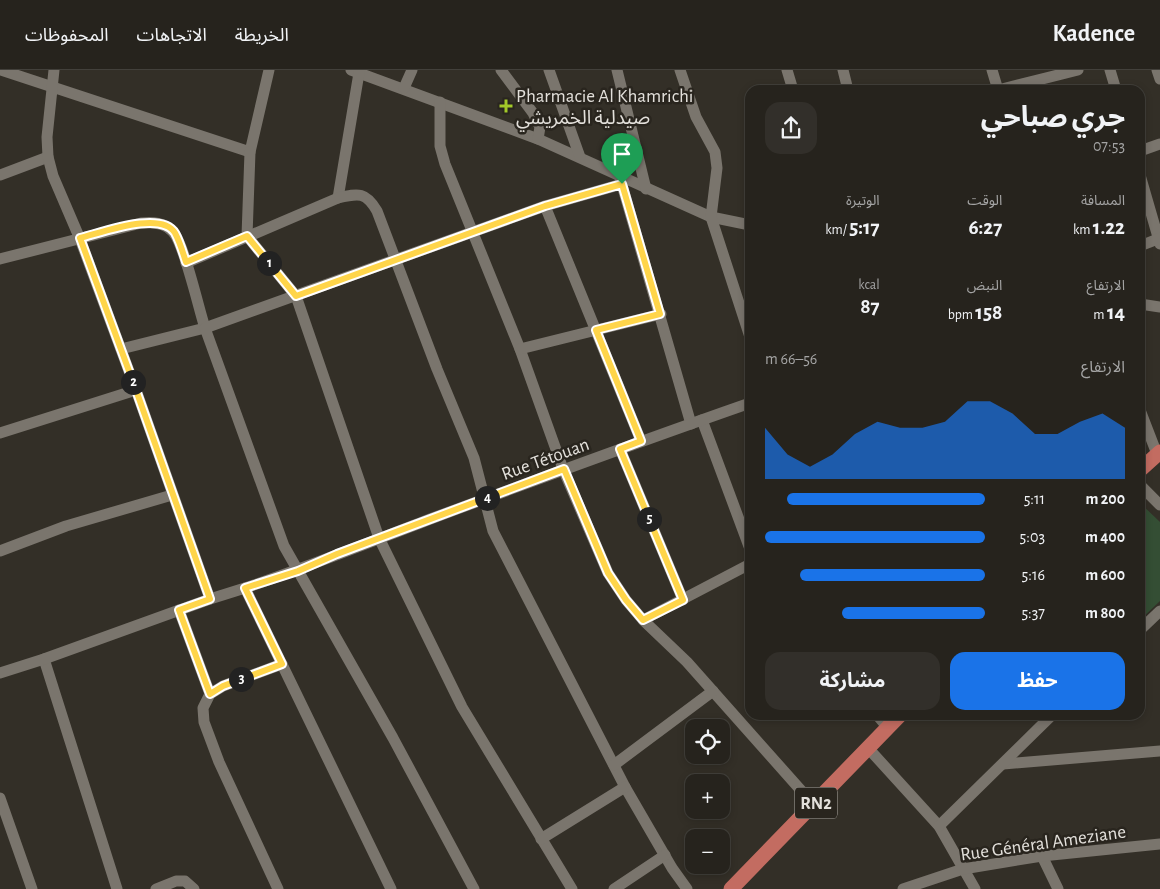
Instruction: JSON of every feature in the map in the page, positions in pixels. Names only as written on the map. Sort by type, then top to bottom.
[{"type":"main road","points":[[1145,466],[1159,453]]},
{"type":"main road","name":"RN2","points":[[731,889],[895,720]]},
{"type":"street","points":[[1,70],[250,152]]},
{"type":"street","points":[[54,70],[48,115],[48,157],[53,176],[80,238],[210,599]]},
{"type":"street","points":[[269,70],[250,152],[247,236],[296,296],[379,538],[462,707],[572,889]]},
{"type":"street","points":[[404,88],[412,70]]},
{"type":"street","points":[[501,70],[533,113],[540,127],[538,138]]},
{"type":"street","points":[[549,70],[580,157]]},
{"type":"street","points":[[617,70],[646,189]]},
{"type":"street","points":[[680,70],[696,117],[714,152],[717,168],[711,217],[745,322]]},
{"type":"street","points":[[787,70],[792,85]]},
{"type":"street","points":[[843,70],[847,85]]},
{"type":"street","points":[[992,70],[996,85]]},
{"type":"street","points":[[1018,85],[1078,70]]},
{"type":"street","points":[[1110,70],[1114,85]]},
{"type":"street","points":[[1158,70],[1160,79]]},
{"type":"street","points":[[338,198],[355,71],[538,138],[580,157],[621,180],[711,217],[745,224]]},
{"type":"street","points":[[440,102],[440,146],[445,164],[520,349],[564,469],[608,573],[626,600],[643,620],[687,662],[814,805]]},
{"type":"street","points":[[1145,149],[1160,144]]},
{"type":"street","points":[[0,175],[48,157]]},
{"type":"street","points":[[121,349],[205,328],[621,180]]},
{"type":"street","points":[[621,180],[660,314],[696,422],[745,534]]},
{"type":"street","points":[[1145,191],[1160,240],[1145,244]]},
{"type":"street","points":[[186,262],[338,198],[353,194],[364,196],[370,200],[377,211],[395,261],[474,458],[493,531],[625,787],[687,889]]},
{"type":"street","points":[[545,206],[641,441]]},
{"type":"street","points":[[0,259],[141,223],[152,222],[165,225],[175,232],[186,262],[205,328],[267,504],[284,546],[393,738],[474,889]]},
{"type":"street","points":[[1145,305],[1160,307]]},
{"type":"street","points":[[520,349],[660,314]]},
{"type":"street","points":[[0,433],[136,390]]},
{"type":"street","name":"Rue Tétouan","points":[[0,673],[210,599],[298,571],[485,498],[745,405]]},
{"type":"street","points":[[1145,421],[1159,453]]},
{"type":"street","points":[[620,449],[683,600]]},
{"type":"street","points":[[1145,490],[1160,505]]},
{"type":"street","points":[[0,551],[66,526],[172,495]]},
{"type":"street","points":[[643,620],[745,567]]},
{"type":"street","points":[[245,588],[391,889]]},
{"type":"street","points":[[179,610],[210,694]]},
{"type":"street","points":[[1145,625],[1160,611]]},
{"type":"street","points":[[44,659],[117,889]]},
{"type":"street","points":[[278,889],[219,762],[204,722],[203,708],[210,694],[223,686],[282,664]]},
{"type":"street","points":[[614,765],[713,691]]},
{"type":"street","points":[[881,720],[888,728]]},
{"type":"street","points":[[939,826],[1047,720]]},
{"type":"street","points":[[868,748],[939,826],[975,889]]},
{"type":"street","points":[[1004,764],[1160,751]]},
{"type":"street","points":[[541,840],[625,787]]},
{"type":"street","points":[[0,798],[32,889]]},
{"type":"street","name":"Rue Général Ameziane","points":[[903,889],[963,870],[1042,856],[1160,844]]},
{"type":"street","points":[[614,889],[665,855]]},
{"type":"street","points":[[1042,856],[1058,889]]},
{"type":"street","points":[[156,889],[176,881],[185,881],[194,889]]},
{"type":"green space","points":[[1145,508],[1160,522],[1160,601],[1145,615]]},
{"type":"place","name":"Pharmacie Al Khamrichi صيدلية الخمريشي","points":[[506,106]]},
{"type":"route","points":[[622,184],[660,314],[596,330],[641,441],[620,449],[683,600],[643,620],[626,600],[608,573],[564,469],[337,554],[298,571],[245,588],[282,664],[223,686],[210,694],[179,610],[210,599],[80,238],[152,222],[165,225],[175,232],[186,262],[247,236],[296,296],[545,206],[622,184]]}]
